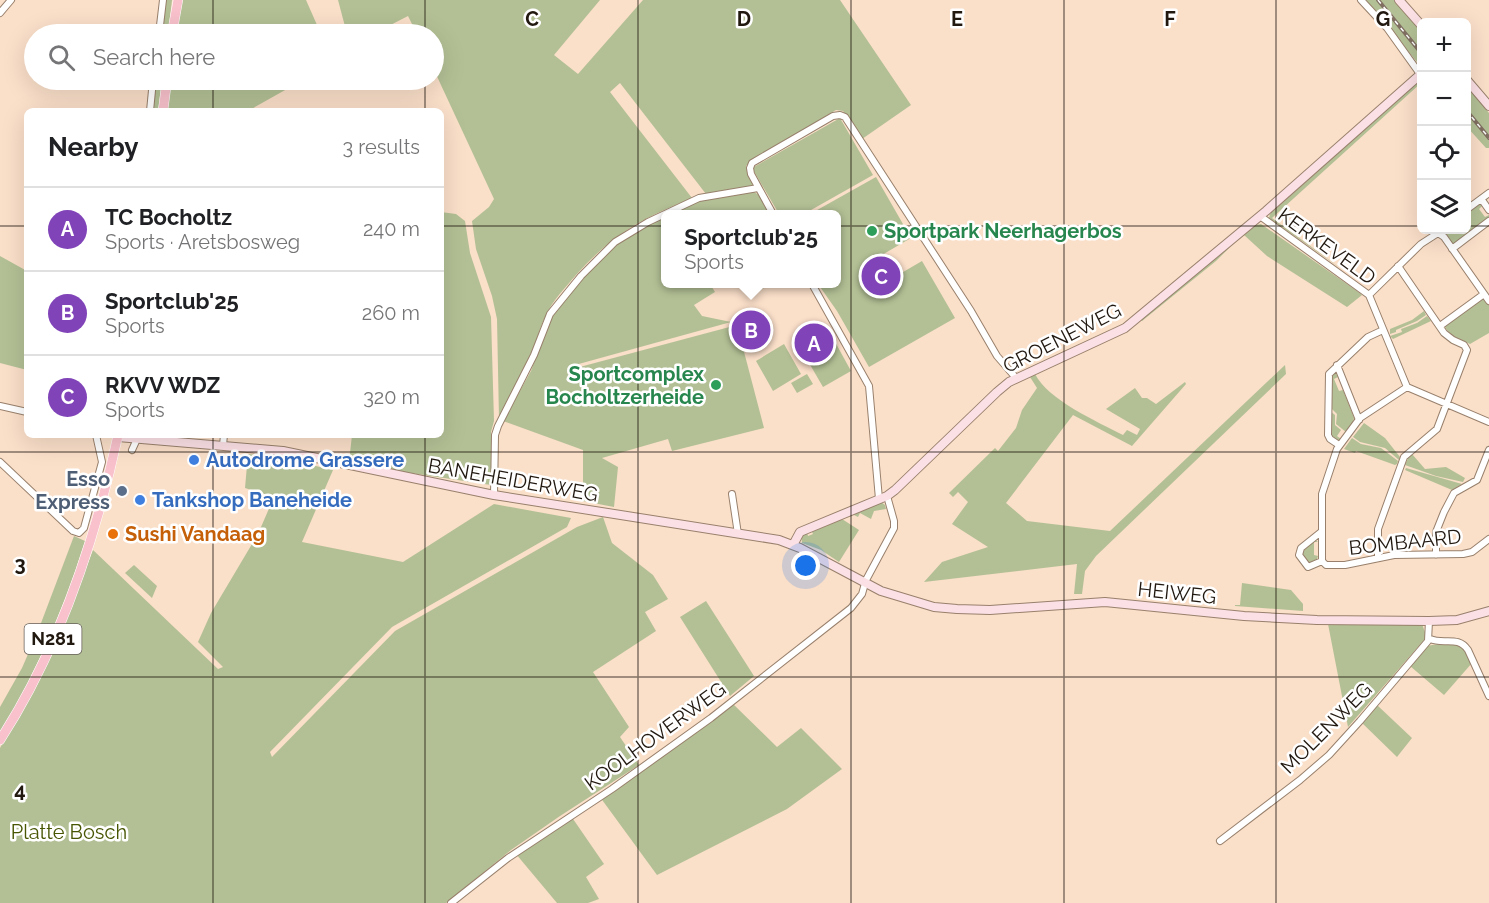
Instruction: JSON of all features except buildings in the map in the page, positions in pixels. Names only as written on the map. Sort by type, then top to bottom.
[{"type":"main road","points":[[173,24],[176,0]]},
{"type":"main road","points":[[163,108],[166,90]]},
{"type":"main road","name":"N281","points":[[0,740],[34,681],[76,584],[100,509],[116,438]]},
{"type":"street","points":[[0,12],[11,0]]},
{"type":"street","points":[[160,24],[164,0]]},
{"type":"street","points":[[1361,0],[1387,28],[1420,72]]},
{"type":"street","points":[[1399,0],[1417,20]]},
{"type":"street","name":"GROENEWEG","points":[[793,545],[800,532],[895,490],[997,392],[1016,378],[1125,328],[1260,216],[1417,78]]},
{"type":"street","points":[[1471,84],[1489,106]]},
{"type":"street","points":[[150,108],[152,90]]},
{"type":"street","points":[[771,210],[750,172],[752,163],[835,115],[843,116],[971,311],[997,356],[1016,378]]},
{"type":"street","points":[[674,210],[699,198],[758,188]]},
{"type":"street","points":[[1471,207],[1489,193]]},
{"type":"street","points":[[1482,200],[1489,210]]},
{"type":"street","points":[[494,495],[496,430],[534,355],[550,314],[581,276],[615,242],[661,216]]},
{"type":"street","name":"KERKEVELD","points":[[1260,216],[1369,295],[1407,387]]},
{"type":"street","points":[[1452,249],[1489,221]]},
{"type":"street","points":[[1369,295],[1421,244],[1435,234]]},
{"type":"street","points":[[1442,234],[1489,301]]},
{"type":"street","points":[[1378,558],[1378,529],[1404,457],[1435,432],[1467,350],[1464,345],[1450,338],[1440,326],[1398,266]]},
{"type":"street","name":"KOOLHOVERWEG","points":[[451,903],[514,854],[642,768],[785,661],[851,608],[862,594],[894,528],[894,521],[883,497],[872,441],[867,381],[814,288]]},
{"type":"street","points":[[1440,326],[1484,294]]},
{"type":"street","points":[[1339,446],[1328,435],[1331,371],[1368,337],[1383,330]]},
{"type":"street","points":[[1337,365],[1359,420]]},
{"type":"street","points":[[1322,561],[1323,488],[1339,446],[1359,420],[1407,387],[1489,422]]},
{"type":"street","points":[[0,406],[24,411]]},
{"type":"street","points":[[0,462],[73,531],[82,532],[102,462],[97,438]]},
{"type":"street","name":"BANEHEIDERWEG","points":[[130,438],[283,451],[494,495],[779,540],[793,545],[865,584]]},
{"type":"street","name":"BANEHEIDERWEG","points":[[166,438],[177,441]]},
{"type":"street","points":[[223,445],[224,438]]},
{"type":"street","points":[[132,450],[137,439]]},
{"type":"street","points":[[1436,555],[1436,532],[1444,511],[1454,493],[1476,481],[1489,450]]},
{"type":"street","points":[[732,494],[738,534]]},
{"type":"street","name":"BOMBAARD","points":[[1322,532],[1301,548],[1299,555],[1308,567],[1322,561],[1329,565],[1345,565],[1394,555],[1468,553],[1489,539]]},
{"type":"street","name":"HEIWEG","points":[[865,584],[911,601],[934,607],[957,609],[990,610],[1105,602],[1244,616],[1317,620],[1429,621],[1457,620],[1489,611]]},
{"type":"street","points":[[1429,621],[1430,639],[1438,642],[1458,640],[1463,643],[1489,696]]},
{"type":"street","name":"MOLENWEG","points":[[1220,841],[1300,780],[1329,754],[1430,639]]},
{"type":"green space","points":[[165,0],[172,0],[169,24],[162,24]]},
{"type":"green space","points":[[180,0],[306,0],[317,24],[177,24]]},
{"type":"green space","points":[[338,0],[600,0],[554,55],[578,74],[643,0],[840,0],[911,105],[862,139],[843,111],[836,110],[750,162],[746,166],[753,186],[706,194],[620,83],[610,92],[692,198],[661,210],[629,229],[603,248],[576,275],[549,310],[540,328],[528,367],[499,419],[497,319],[492,296],[476,249],[472,221],[489,207],[494,199],[443,90],[444,24],[412,24],[408,16],[392,24],[344,24]]},
{"type":"green space","points":[[1366,0],[1395,0],[1417,25],[1417,62]]},
{"type":"green space","points":[[1417,83],[1417,87],[1272,218],[1343,270],[1269,218],[1270,214]]},
{"type":"green space","points":[[154,90],[161,90],[158,108],[151,108]]},
{"type":"green space","points":[[169,90],[285,90],[253,108],[167,108]]},
{"type":"green space","points":[[1471,91],[1489,113],[1489,148],[1486,148],[1471,131]]},
{"type":"green space","points":[[840,118],[873,175],[811,210],[777,210],[752,168]]},
{"type":"green space","points":[[876,177],[911,238],[863,266],[874,289],[922,261],[955,318],[869,367],[837,311],[821,288],[841,288],[841,210],[817,210]]},
{"type":"green space","points":[[754,192],[759,195],[768,210],[676,210],[715,196]]},
{"type":"green space","points":[[1480,204],[1482,206],[1479,209],[1485,217],[1489,215],[1489,218],[1471,232],[1471,210]]},
{"type":"green space","points":[[444,212],[456,214],[465,221],[470,253],[491,317],[494,421],[491,432],[491,485],[349,462],[352,438],[444,438]]},
{"type":"green space","points":[[661,216],[661,288],[712,288],[715,292],[694,305],[702,316],[731,322],[575,365],[576,368],[737,325],[764,428],[672,451],[668,439],[602,458],[618,467],[614,507],[583,501],[583,450],[503,421],[531,371],[551,315],[613,245]]},
{"type":"green space","points":[[1261,224],[1362,295],[1347,307],[1267,256],[1244,235],[1256,225]]},
{"type":"green space","points":[[1446,234],[1468,234],[1454,245]]},
{"type":"green space","points":[[1231,246],[1216,261],[1141,320]]},
{"type":"green space","points":[[0,256],[24,269],[24,369],[0,363]]},
{"type":"green space","points":[[744,288],[764,288],[751,295]]},
{"type":"green space","points":[[1481,299],[1485,299],[1489,305],[1489,333],[1470,344],[1453,336],[1445,328],[1447,323]]},
{"type":"green space","points":[[1424,311],[1426,315],[1390,334],[1390,329],[1412,320]]},
{"type":"green space","points":[[1427,316],[1431,321],[1393,339],[1390,336],[1402,332],[1401,329]]},
{"type":"green space","points":[[834,340],[851,371],[823,387],[805,356]]},
{"type":"green space","points":[[784,344],[801,374],[773,391],[756,361]]},
{"type":"green space","points":[[1285,365],[1286,374],[1096,556],[1085,571],[1082,594],[1074,594],[1077,564],[924,582],[942,562],[988,547],[952,524],[968,502],[958,492],[953,497],[949,493],[995,448],[998,451],[1016,428],[1022,410],[1037,388],[1030,377],[1035,374],[1041,384],[1062,401],[1123,435],[1127,430],[1137,435],[1140,429],[1106,409],[1135,388],[1142,398],[1147,398],[1156,404],[1185,382],[1186,384],[1132,446],[1073,415],[1006,503],[1027,521],[1110,531]]},
{"type":"green space","points":[[1335,372],[1338,377],[1334,379],[1339,391],[1343,390],[1354,418],[1346,432],[1336,424],[1337,414],[1330,407],[1332,376]]},
{"type":"green space","points":[[807,374],[813,384],[797,393],[791,383]]},
{"type":"green space","points":[[1330,411],[1335,415],[1335,425],[1341,430],[1337,436],[1341,439],[1339,441],[1330,435]]},
{"type":"green space","points":[[1364,423],[1385,438],[1400,457],[1399,460],[1385,448],[1360,442],[1353,437]]},
{"type":"green space","points":[[1352,438],[1361,444],[1381,448],[1398,461],[1397,464],[1344,449]]},
{"type":"green space","name":"Platte Bosch","points":[[248,454],[273,456],[333,470],[302,542],[403,562],[494,504],[571,518],[567,527],[392,627],[270,752],[272,757],[395,631],[577,527],[603,517],[612,543],[653,575],[668,599],[645,612],[656,631],[593,672],[629,727],[620,737],[639,765],[511,850],[446,903],[0,903],[0,748],[52,655],[93,550],[218,669],[223,667],[198,642],[211,613],[258,534],[274,497],[245,488]]},
{"type":"green space","points":[[1412,454],[1425,469],[1446,467],[1465,478],[1463,482],[1436,476],[1405,465]]},
{"type":"green space","points":[[1406,468],[1462,484],[1452,490],[1405,470]]},
{"type":"green space","points":[[881,502],[886,509],[874,511],[871,519],[860,513],[858,517],[852,514]]},
{"type":"green space","points":[[842,519],[859,530],[839,562],[821,550],[802,543],[801,535],[807,532],[808,536]]},
{"type":"green space","points":[[74,536],[85,541],[68,591],[37,664],[0,734],[0,707],[22,668]]},
{"type":"green space","points":[[1315,540],[1318,542],[1314,542],[1314,555],[1318,556],[1317,559],[1308,563],[1302,557],[1302,552]]},
{"type":"green space","points":[[134,565],[157,586],[152,598],[125,573]]},
{"type":"green space","points":[[1242,583],[1291,590],[1303,604],[1303,611],[1235,606],[1240,605]]},
{"type":"green space","points":[[706,601],[754,676],[730,696],[680,617]]},
{"type":"green space","points":[[1328,624],[1422,624],[1426,635],[1348,727]]},
{"type":"green space","points":[[1452,642],[1464,648],[1472,663],[1444,695],[1410,666],[1426,646]]},
{"type":"green space","points":[[732,703],[777,747],[801,728],[842,769],[787,809],[657,875],[600,797]]},
{"type":"green space","points":[[1377,705],[1412,738],[1397,757],[1361,722]]},
{"type":"green space","points":[[571,816],[604,864],[586,877],[599,899],[588,903],[557,903],[516,854]]},
{"type":"railway","points":[[1378,0],[1417,48]]},
{"type":"railway","points":[[1471,116],[1489,138]]},
{"type":"place","name":"Sportpark Neerhagerbos","points":[[872,231]]},
{"type":"place","name":"RKVV WDZ","points":[[881,276]]},
{"type":"place","name":"Sportclub'25","points":[[751,330]]},
{"type":"place","name":"TC Bocholtz","points":[[814,343]]},
{"type":"place","name":"Sportcomplex Bocholtzerheide","points":[[716,385]]},
{"type":"place","name":"Autodrome Grassere","points":[[194,460]]},
{"type":"place","name":"Esso Express","points":[[122,491]]},
{"type":"place","name":"Tankshop Baneheide","points":[[140,500]]},
{"type":"place","name":"Sushi Vandaag","points":[[113,534]]}]
